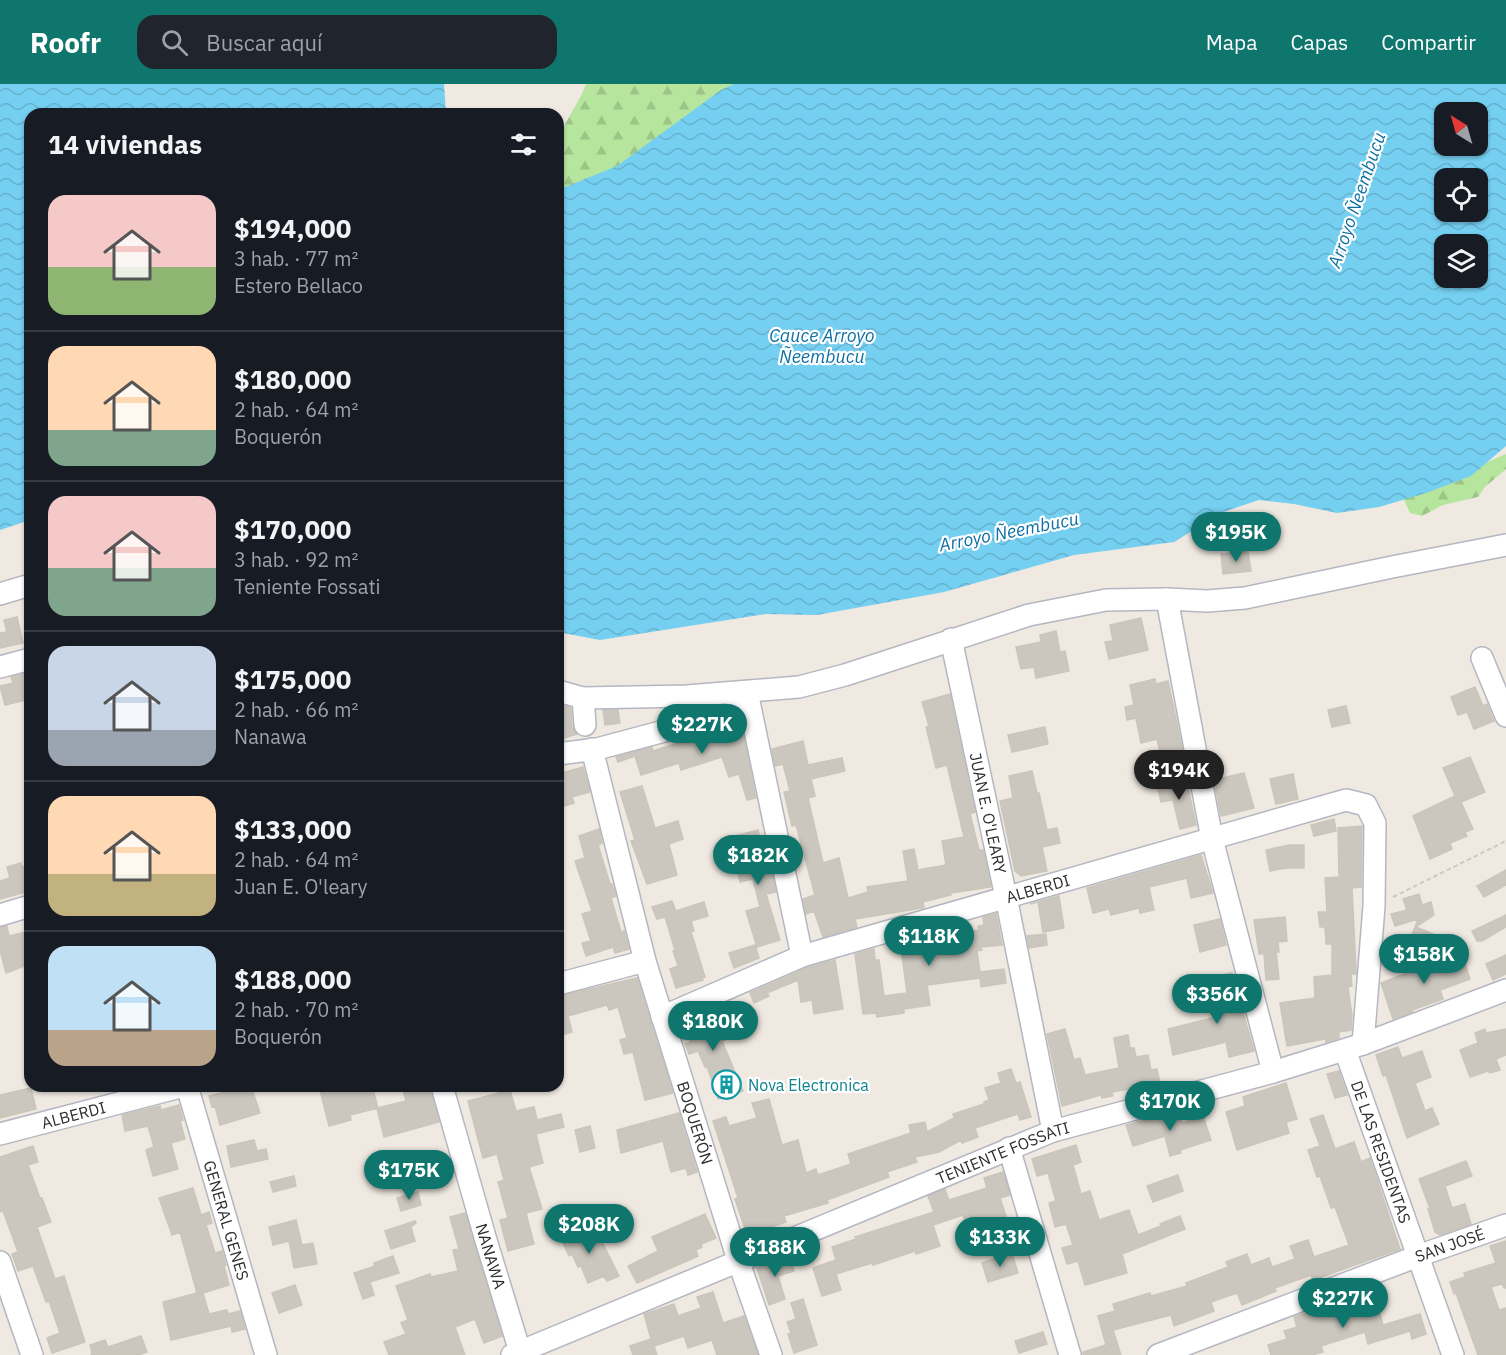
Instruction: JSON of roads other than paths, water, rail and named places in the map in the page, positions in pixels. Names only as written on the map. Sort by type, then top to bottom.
[{"type":"street","points":[[564,753],[592,749],[749,700],[845,675],[1029,615],[1106,600],[1207,601],[1245,598],[1506,545]]},
{"type":"street","points":[[0,594],[24,587]]},
{"type":"street","points":[[1167,599],[1212,839],[1273,1072]]},
{"type":"street","name":"JUAN E. O'LEARY","points":[[951,639],[1053,1131]]},
{"type":"street","points":[[1482,658],[1506,716]]},
{"type":"street","points":[[0,667],[24,660]]},
{"type":"street","points":[[564,693],[584,698],[687,696],[749,700]]},
{"type":"street","points":[[584,698],[585,725]]},
{"type":"street","points":[[749,700],[802,956]]},
{"type":"street","name":"BOQUERÓN","points":[[592,749],[645,961],[738,1260],[771,1355]]},
{"type":"street","name":"ALBERDI","points":[[662,1017],[802,956],[1346,800],[1366,805],[1375,823]]},
{"type":"street","name":"DE LAS RESIDENTAS","points":[[1375,823],[1374,906],[1354,1047],[1418,1256],[1453,1355]]},
{"type":"street","points":[[0,915],[24,908]]},
{"type":"street","points":[[564,982],[645,961]]},
{"type":"street","name":"TENIENTE FOSSATI","points":[[518,1354],[738,1260],[1053,1131],[1273,1072],[1354,1047],[1506,990]]},
{"type":"street","name":"ALBERDI","points":[[0,1134],[162,1092]]},
{"type":"street","name":"GENERAL GENES","points":[[187,1092],[267,1355]]},
{"type":"street","name":"NANAWA","points":[[444,1092],[518,1354]]},
{"type":"street","points":[[1009,1148],[1070,1355]]},
{"type":"street","name":"SAN JOSÉ","points":[[1158,1355],[1506,1224]]},
{"type":"street","points":[[0,1262],[29,1354]]},
{"type":"water","points":[[0,84],[444,84],[446,108],[24,108],[24,522],[0,530]]},
{"type":"water","name":"Cauce Arroyo Ñeembucu","points":[[734,84],[1506,84],[1506,446],[1471,476],[1379,507],[1337,513],[1294,504],[1259,500],[1223,512],[1174,542],[1074,555],[944,592],[817,615],[766,614],[600,640],[564,633],[564,188],[617,166],[721,90]]},
{"type":"place","name":"Nova Electronica","points":[[727,1085]]},
{"type":"water label","name":"Arroyo Ñeembucu","points":[[1357,200]]},
{"type":"water label","name":"Arroyo Ñeembucu","points":[[1009,532]]}]
